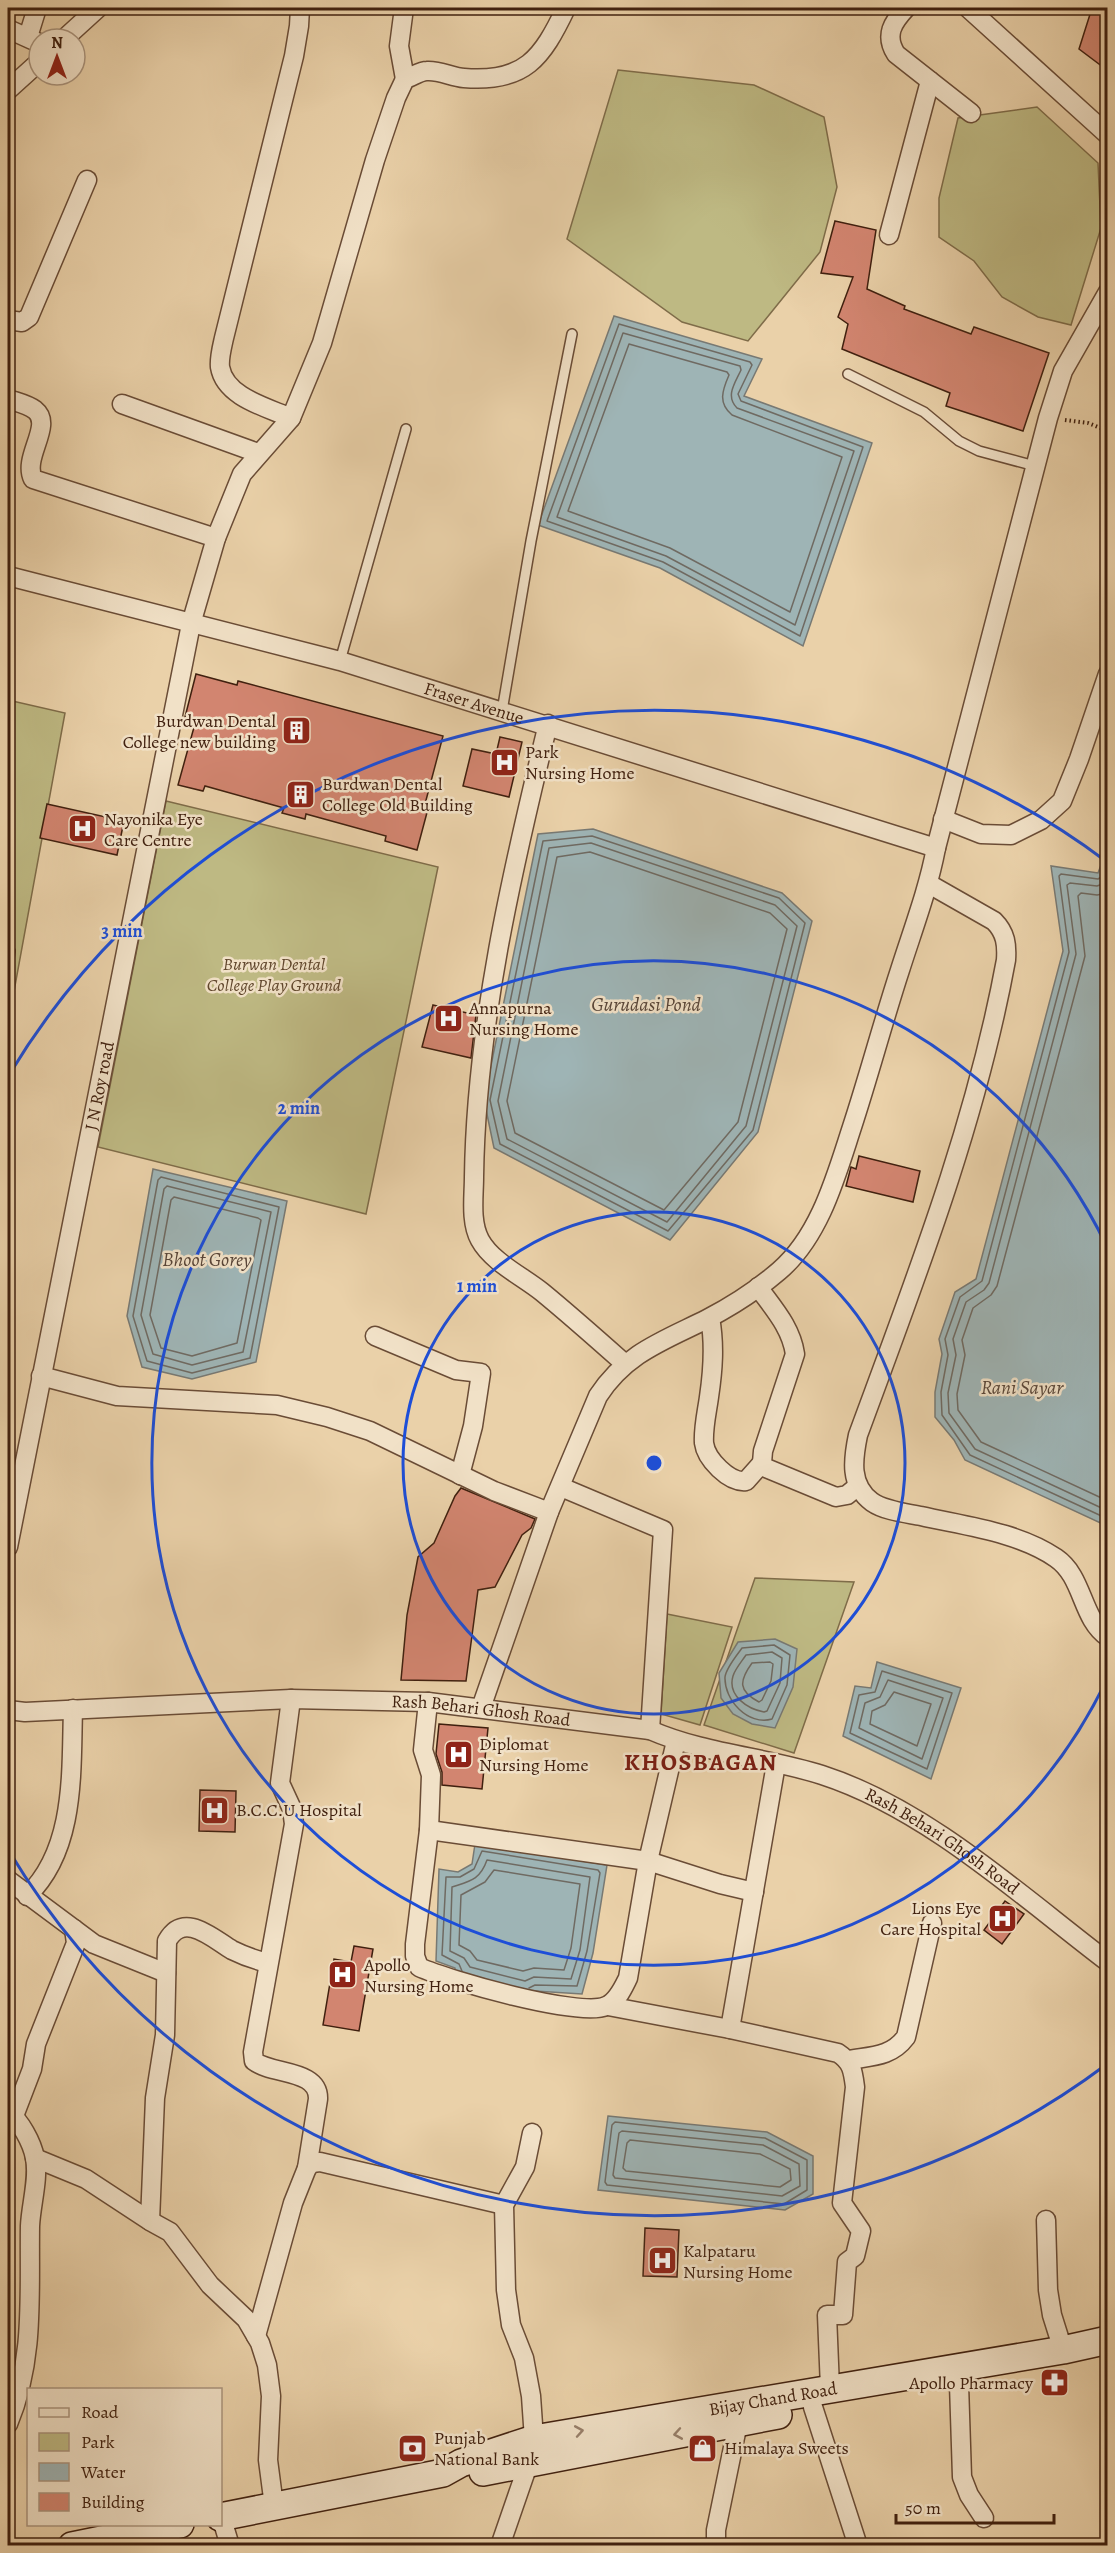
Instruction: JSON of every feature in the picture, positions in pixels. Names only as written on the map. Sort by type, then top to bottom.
[{"type":"main road","name":"Bijay Chand Road","points":[[222,2517],[443,2473],[461,2463],[822,2398],[1107,2340]]},
{"type":"main road","name":"Bijay Chand Road","points":[[532,2450],[738,2423],[822,2398],[959,2384],[1107,2356]]},
{"type":"main road","points":[[72,2546],[170,2526]]},
{"type":"street","points":[[35,27],[37,8]]},
{"type":"street","points":[[77,27],[98,8]]},
{"type":"street","points":[[300,8],[294,56],[224,338],[220,366],[226,384],[242,396],[291,418],[322,343],[375,160],[396,98],[405,79],[399,46],[404,8]]},
{"type":"street","points":[[405,79],[427,71],[464,78],[491,78],[517,72],[536,60],[566,8]]},
{"type":"street","points":[[906,8],[896,19],[890,31],[890,45],[896,54],[971,113]]},
{"type":"street","points":[[968,8],[1107,135]]},
{"type":"street","points":[[8,29],[27,37]]},
{"type":"street","points":[[8,90],[27,73]]},
{"type":"street","points":[[888,235],[930,81]]},
{"type":"street","points":[[8,320],[22,322],[29,316],[87,180]]},
{"type":"street","points":[[481,1708],[549,1512],[598,1396],[608,1381],[624,1363],[652,1345],[710,1318],[759,1287],[780,1270],[795,1255],[812,1230],[835,1180],[929,884],[943,819],[1048,418],[1063,371],[1107,292]]},
{"type":"street","points":[[8,399],[36,411],[41,418],[41,429],[30,462],[29,472],[33,479],[216,538]]},
{"type":"street","points":[[122,404],[258,453]]},
{"type":"street","name":"J N Roy road","points":[[8,1547],[191,624],[216,538],[242,474],[291,418]]},
{"type":"street","name":"Fraser Avenue","points":[[8,576],[340,660],[936,848]]},
{"type":"street","points":[[943,819],[981,834],[1011,835],[1041,820],[1062,801],[1079,759],[1107,674]]},
{"type":"street","points":[[548,724],[517,849],[481,1057],[475,1147],[474,1218],[478,1238],[489,1252],[543,1293],[624,1363]]},
{"type":"street","points":[[929,884],[994,921],[1001,928],[1007,944],[1006,960],[981,1074],[943,1200],[858,1435],[852,1466],[858,1486],[872,1503],[895,1511],[1012,1538],[1047,1552],[1065,1565],[1078,1585],[1090,1614],[1101,1633],[1107,1638]]},
{"type":"street","points":[[710,1318],[714,1354],[705,1430],[707,1454],[734,1480],[746,1481],[762,1463],[763,1451],[795,1354],[789,1332],[759,1287]]},
{"type":"street","points":[[375,1336],[456,1370],[481,1373],[473,1426],[460,1474]]},
{"type":"street","points":[[41,1376],[117,1396],[277,1405],[327,1416],[370,1431],[460,1474],[549,1512]]},
{"type":"street","points":[[762,1463],[766,1468],[836,1497],[847,1495],[858,1486]]},
{"type":"street","points":[[561,1487],[663,1530],[650,1730]]},
{"type":"street","points":[[256,2336],[293,2204],[307,2168],[318,2099],[315,2084],[306,2079],[261,2066],[254,2061],[253,2052],[294,1824],[292,1809],[284,1796],[280,1783],[291,1699]]},
{"type":"street","name":"Rash Behari Ghosh Road","points":[[8,1710],[291,1699],[428,1702],[650,1730],[676,1741],[822,1775],[882,1801],[948,1840],[1107,1962]]},
{"type":"street","points":[[428,1702],[423,1750],[431,1775],[429,1830],[415,1944],[415,1956],[419,1967],[484,1989],[572,2007],[594,2009],[608,2006],[730,2029],[838,2053],[849,2060],[854,2071],[855,2087],[842,2203],[861,2230],[855,2256],[847,2262],[843,2315],[827,2315],[822,2398],[858,2546]]},
{"type":"street","points":[[27,1896],[41,1882],[49,1868],[63,1830],[70,1794],[73,1709]]},
{"type":"street","points":[[608,2006],[620,1994],[627,1978],[648,1860],[676,1741]]},
{"type":"street","points":[[730,2029],[776,1764]]},
{"type":"street","points":[[429,1830],[648,1860],[720,1884],[754,1892]]},
{"type":"street","points":[[8,1880],[94,1944],[166,1973]]},
{"type":"street","points":[[849,2060],[882,2055],[897,2049],[906,2037],[932,1923]]},
{"type":"street","points":[[150,2222],[155,2098],[165,2035],[167,1941],[173,1932],[182,1928],[197,1929],[248,1958],[268,1963]]},
{"type":"street","points":[[8,2424],[18,2401],[27,2358],[31,2283],[30,2228],[35,2158],[28,2139],[11,2114],[32,2069],[36,2044],[76,1943],[74,1929]]},
{"type":"street","points":[[501,2546],[532,2450],[528,2377],[524,2358],[511,2325],[506,2290],[504,2205],[525,2167],[532,2133]]},
{"type":"street","points":[[35,2158],[86,2180],[150,2222],[170,2232],[210,2285],[246,2319],[256,2336],[267,2365],[271,2396],[268,2460],[274,2506]]},
{"type":"street","points":[[307,2168],[312,2163],[320,2162],[504,2205]]},
{"type":"street","points":[[1046,2220],[1048,2290],[1052,2315],[1064,2350]]},
{"type":"street","points":[[959,2384],[962,2476],[969,2494],[984,2518]]},
{"type":"street","points":[[716,2546],[716,2530],[738,2423]]},
{"type":"street","points":[[222,2520],[230,2546]]},
{"type":"lane","points":[[502,711],[531,541],[572,334]]},
{"type":"lane","points":[[848,374],[924,412],[959,441],[979,451],[1035,466]]},
{"type":"lane","points":[[340,660],[406,429]]},
{"type":"lane","points":[[8,964],[10,951]]},
{"type":"path","points":[[1048,418],[1088,423],[1107,431]]},
{"type":"green space","points":[[618,70],[754,85],[824,117],[837,187],[820,252],[748,341],[682,322],[567,239]]},
{"type":"green space","points":[[1037,107],[1098,163],[1101,228],[1071,325],[1038,317],[1002,297],[974,261],[939,237],[939,198],[958,118]]},
{"type":"green space","points":[[8,700],[65,713],[8,1024]]},
{"type":"green space","name":"Burwan Dental College Play Ground","points":[[166,801],[438,867],[366,1214],[98,1147]]},
{"type":"green space","points":[[755,1578],[854,1582],[794,1753],[704,1725]]},
{"type":"green space","points":[[667,1614],[732,1627],[700,1725],[661,1714]]},
{"type":"water","points":[[614,316],[762,359],[744,396],[872,443],[803,646],[660,568],[538,525]]},
{"type":"water","name":"Gurudasi Pond","points":[[593,829],[782,893],[812,921],[758,1132],[670,1240],[494,1148],[484,1100],[538,834]]},
{"type":"water","name":"Rani Sayar","points":[[1107,849],[1108,1526],[965,1460],[954,1440],[935,1417],[935,1392],[942,1354],[939,1339],[955,1292],[976,1279],[1063,951],[1051,866],[1098,873]]},
{"type":"water","name":"Bhoot Gorey","points":[[153,1169],[287,1201],[256,1362],[192,1379],[142,1367],[127,1316]]},
{"type":"water","points":[[775,1639],[797,1649],[793,1687],[775,1728],[752,1724],[733,1714],[721,1698],[719,1673],[738,1642]]},
{"type":"water","points":[[877,1662],[961,1688],[931,1779],[843,1736],[855,1686],[871,1688]]},
{"type":"water","points":[[475,1844],[607,1865],[593,1953],[582,1994],[535,1991],[532,1996],[456,1978],[455,1968],[436,1961],[439,1869],[458,1872],[472,1864]]},
{"type":"water","points":[[608,2116],[767,2132],[813,2156],[813,2194],[785,2210],[598,2190]]},
{"type":"building","points":[[1092,8],[1107,8],[1107,70],[1079,49]]},
{"type":"building","points":[[835,221],[876,230],[867,289],[905,306],[904,309],[971,334],[974,327],[1049,353],[1023,431],[946,406],[950,393],[842,349],[848,324],[838,317],[853,277],[821,273]]},
{"type":"building","points":[[196,674],[237,685],[238,681],[443,736],[425,804],[429,805],[417,850],[385,841],[386,836],[306,814],[305,819],[282,813],[284,808],[205,786],[203,791],[178,785],[196,720],[185,717]]},
{"type":"building","points":[[500,737],[522,742],[509,797],[463,786],[472,749],[496,754]]},
{"type":"building","points":[[47,804],[124,821],[117,855],[40,838]]},
{"type":"building","points":[[433,1005],[476,1015],[471,1058],[422,1047]]},
{"type":"building","points":[[859,1156],[920,1171],[913,1202],[846,1186],[851,1167],[856,1169]]},
{"type":"building","points":[[461,1488],[535,1519],[531,1528],[522,1535],[495,1587],[478,1590],[466,1681],[401,1680],[407,1615],[418,1557],[434,1543],[455,1496]]},
{"type":"building","points":[[439,1724],[488,1728],[482,1789],[442,1785],[442,1772],[436,1754]]},
{"type":"building","points":[[200,1790],[236,1791],[235,1832],[199,1831]]},
{"type":"building","points":[[1005,1901],[1024,1914],[1002,1944],[984,1930]]},
{"type":"building","points":[[354,1946],[373,1949],[359,2031],[323,2025],[334,1959],[351,1962]]},
{"type":"building","points":[[645,2228],[679,2230],[677,2277],[643,2276]]},
{"type":"place","name":"Burdwan Dental College new building","points":[[297,731]]},
{"type":"place","name":"Park Nursing Home","points":[[504,762]]},
{"type":"place","name":"Burdwan Dental College Old Building","points":[[301,794]]},
{"type":"place","name":"Nayonika Eye Care Centre","points":[[83,829]]},
{"type":"place","name":"Annapurna Nursing Home","points":[[448,1018]]},
{"type":"place","name":"Diplomat Nursing Home","points":[[458,1754]]},
{"type":"place","name":"B.C.C.U Hospital","points":[[215,1810]]},
{"type":"place","name":"Lions Eye Care Hospital","points":[[1002,1918]]},
{"type":"place","name":"Apollo Nursing Home","points":[[343,1975]]},
{"type":"place","name":"Kalpataru Nursing Home","points":[[662,2261]]},
{"type":"place","name":"Apollo Pharmacy","points":[[1054,2383]]},
{"type":"place","name":"Punjab National Bank","points":[[413,2448]]},
{"type":"place","name":"Himalaya Sweets","points":[[703,2448]]},
{"type":"district","name":"KHOSBAGAN","points":[[701,1762]]}]
